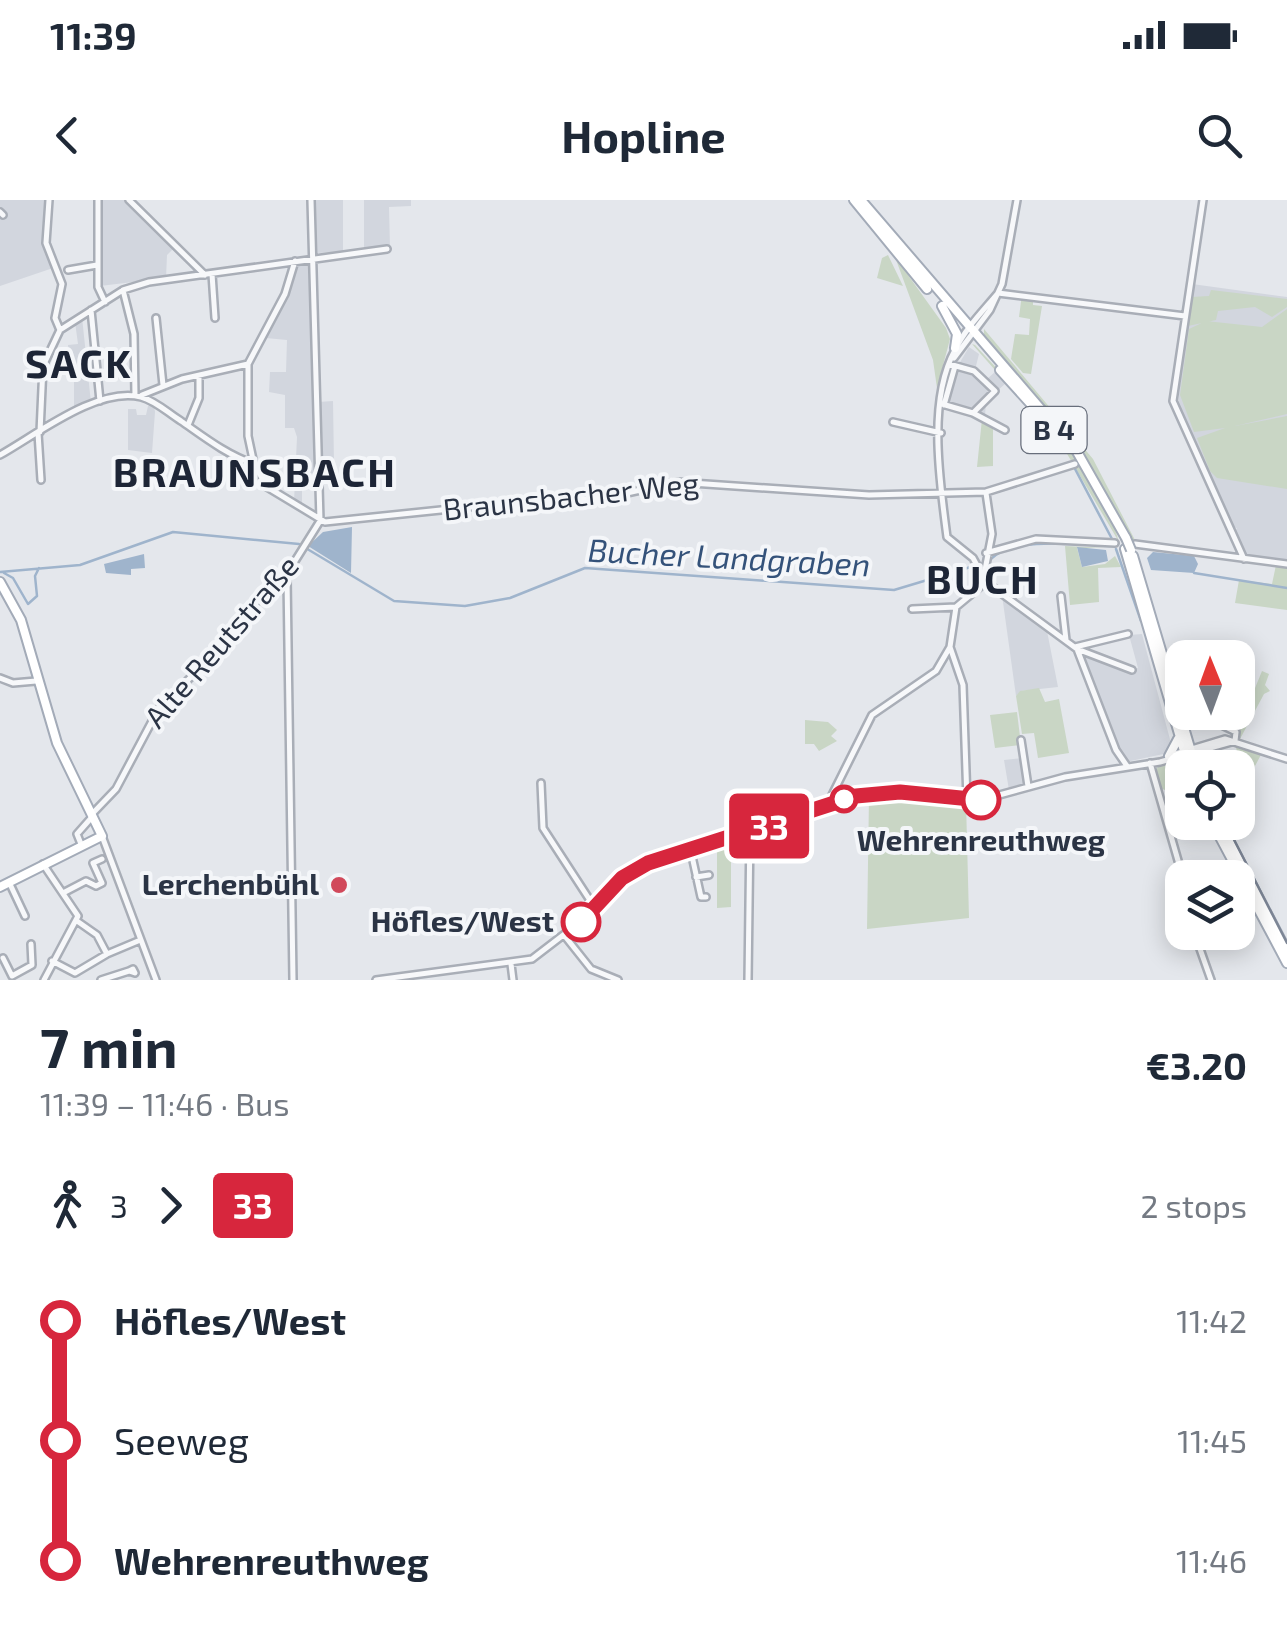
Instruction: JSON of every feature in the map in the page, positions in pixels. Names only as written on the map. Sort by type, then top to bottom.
[{"type":"main road","name":"B 4","points":[[857,200],[942,306],[985,345],[1080,456],[1120,539]]},
{"type":"main road","name":"B 4","points":[[857,200],[1072,452],[1120,539],[1130,548],[1186,750]]},
{"type":"main road","name":"B 4","points":[[942,306],[957,334],[955,348]]},
{"type":"main road","name":"B 4","points":[[1130,548],[1178,734],[1186,750]]},
{"type":"main road","points":[[0,582],[20,616],[56,743],[102,836],[42,863],[0,888]]},
{"type":"main road","points":[[1171,750],[1178,734]]},
{"type":"main road","points":[[1224,840],[1287,963]]},
{"type":"main road","points":[[1225,840],[1287,952]]},
{"type":"street","points":[[49,200],[46,243],[62,284],[55,318],[60,330]]},
{"type":"street","points":[[98,200],[98,287],[105,302]]},
{"type":"street","points":[[129,200],[209,274],[215,318]]},
{"type":"street","points":[[311,200],[320,521]]},
{"type":"street","points":[[952,365],[969,332],[982,321],[998,293],[1006,272],[1017,200]]},
{"type":"street","points":[[1203,200],[1173,401],[1235,554]]},
{"type":"street","points":[[41,480],[43,366],[60,330],[139,284],[387,249]]},
{"type":"street","points":[[295,261],[285,294],[248,364],[248,434],[254,464],[267,487],[320,521]]},
{"type":"street","points":[[68,270],[98,265]]},
{"type":"street","points":[[123,290],[134,334],[137,396]]},
{"type":"street","points":[[981,564],[948,541],[941,433],[955,348],[998,293]]},
{"type":"street","points":[[998,293],[1185,316]]},
{"type":"street","points":[[92,310],[100,402]]},
{"type":"street","points":[[156,318],[163,385]]},
{"type":"street","points":[[982,321],[985,345]]},
{"type":"street","points":[[0,455],[100,402],[137,396],[163,385],[248,364]]},
{"type":"street","points":[[952,365],[974,371],[995,391],[973,412]]},
{"type":"street","points":[[188,426],[199,398],[198,376]]},
{"type":"street","points":[[137,396],[254,464]]},
{"type":"street","points":[[943,404],[973,412],[1005,430]]},
{"type":"street","points":[[893,422],[941,433]]},
{"type":"street","name":"Braunsbacher Weg","points":[[320,521],[344,524],[477,506],[604,498],[677,482],[869,495],[986,492],[1074,464]]},
{"type":"street","points":[[986,492],[992,534],[981,564],[985,580],[1076,648],[1132,670]]},
{"type":"street","name":"Alte Reutstraße","points":[[82,844],[77,834],[116,788],[158,708],[223,646],[251,606],[286,575],[320,521]]},
{"type":"street","points":[[986,553],[1036,539],[1120,539]]},
{"type":"street","points":[[1130,548],[1235,554],[1287,564]]},
{"type":"street","points":[[286,575],[294,980]]},
{"type":"street","points":[[827,805],[872,715],[930,678],[950,647],[956,607],[985,580]]},
{"type":"street","points":[[1061,596],[1066,640]]},
{"type":"street","points":[[912,609],[956,607]]},
{"type":"street","points":[[1076,648],[1128,634]]},
{"type":"street","points":[[950,647],[963,684],[967,800]]},
{"type":"street","points":[[1076,648],[1116,750],[1128,766]]},
{"type":"street","points":[[0,678],[14,683],[36,682]]},
{"type":"street","points":[[1232,730],[1236,732],[1235,741]]},
{"type":"street","points":[[1021,740],[1028,786]]},
{"type":"street","points":[[1196,750],[1235,741],[1287,759]]},
{"type":"street","points":[[1150,763],[1165,757]]},
{"type":"street","points":[[376,980],[426,970],[510,964],[534,958],[596,908],[632,872],[690,847],[827,805],[888,793],[967,800],[1165,759]]},
{"type":"street","points":[[1150,763],[1178,860]]},
{"type":"street","points":[[541,783],[543,828],[596,908]]},
{"type":"street","points":[[748,980],[750,830]]},
{"type":"street","points":[[102,836],[156,980]]},
{"type":"street","points":[[690,847],[701,898],[706,897]]},
{"type":"street","points":[[63,893],[86,881],[96,886],[102,883],[93,864],[102,859]]},
{"type":"street","points":[[31,944],[32,964],[44,976],[77,921],[75,908],[42,863]]},
{"type":"street","points":[[696,878],[709,875]]},
{"type":"street","points":[[9,882],[26,916]]},
{"type":"street","points":[[77,921],[98,935],[107,954]]},
{"type":"street","points":[[564,935],[591,969],[618,980]]},
{"type":"street","points":[[52,961],[74,974],[138,941]]},
{"type":"street","points":[[1200,950],[1211,980]]},
{"type":"street","points":[[3,958],[11,978],[32,964]]},
{"type":"street","points":[[510,964],[513,980]]},
{"type":"street","points":[[101,980],[129,971]]},
{"type":"shaded area","points":[[0,200],[51,200],[48,246],[53,268],[0,286]]},
{"type":"shaded area","points":[[100,200],[127,200],[174,248],[167,255],[166,278],[100,286]]},
{"type":"shaded area","points":[[312,200],[343,200],[343,252],[316,253]]},
{"type":"shaded area","points":[[364,200],[411,200],[411,206],[389,207],[390,248],[364,250]]},
{"type":"shaded area","points":[[313,260],[318,402],[333,401],[334,465],[319,467],[319,473],[302,474],[302,505],[294,502],[297,437],[294,428],[285,428],[285,395],[269,392],[270,372],[286,372],[287,340],[266,338],[297,262]]},
{"type":"shaded area","points":[[1192,284],[1287,297],[1287,561],[1249,556],[1237,546],[1233,535],[1237,528],[1230,527],[1178,403]]},
{"type":"shaded area","points":[[82,317],[91,403],[74,410],[74,367],[70,367],[68,345],[78,344],[75,322]]},
{"type":"shaded area","points":[[969,347],[979,354],[975,370],[986,380],[996,371],[1006,383],[986,401],[985,417],[947,404],[956,369]]},
{"type":"shaded area","points":[[148,406],[154,406],[155,412],[152,453],[128,450],[128,409],[146,415]]},
{"type":"shaded area","points":[[1002,595],[1047,631],[1058,687],[1021,691],[1016,696]]},
{"type":"shaded area","points":[[1142,634],[1172,747],[1165,754],[1126,762],[1119,754],[1077,649],[1132,670],[1138,668],[1129,635]]},
{"type":"shaded area","points":[[1023,758],[1027,785],[1009,790],[1004,760]]},
{"type":"green space","points":[[888,255],[903,286],[877,278],[882,258]]},
{"type":"green space","points":[[895,257],[950,339],[937,388],[933,360]]},
{"type":"green space","points":[[1211,290],[1287,299],[1287,307],[1272,317],[1255,307],[1218,311],[1216,320],[1188,326],[1192,297],[1209,296]]},
{"type":"green space","points":[[1022,294],[1033,296],[1033,305],[1042,306],[1031,374],[1023,373],[1011,359],[1015,334],[1029,335],[1030,319],[1019,317]]},
{"type":"green space","points":[[1287,309],[1287,414],[1235,426],[1287,416],[1287,489],[1217,478],[1210,471],[1197,438],[1225,428],[1194,432],[1180,395],[1189,329],[1206,321],[1262,327]]},
{"type":"green space","points":[[984,329],[1093,459],[1136,542],[1132,543],[1080,453],[984,338]]},
{"type":"green space","points":[[972,344],[1038,412],[1077,461],[1109,514],[1119,542],[1063,447]]},
{"type":"green space","points":[[982,419],[993,424],[993,466],[977,467]]},
{"type":"green space","points":[[1065,546],[1106,548],[1077,548],[1082,567],[1105,564],[1115,556],[1121,567],[1098,568],[1099,602],[1070,605]]},
{"type":"green space","points":[[1276,565],[1287,566],[1287,610],[1235,603],[1239,580],[1272,584]]},
{"type":"green space","points":[[1262,671],[1269,674],[1265,685],[1270,691],[1255,711],[1255,688]]},
{"type":"green space","points":[[1039,688],[1045,702],[1059,699],[1069,753],[1038,758],[1034,733],[1022,734],[1016,696],[1020,691]]},
{"type":"green space","points":[[1017,712],[1021,745],[995,748],[990,715]]},
{"type":"green space","points":[[805,720],[828,722],[837,730],[831,736],[837,741],[819,751],[814,744],[805,744]]},
{"type":"green space","points":[[1235,745],[1263,751],[1255,766],[1255,750],[1237,750]]},
{"type":"green space","points":[[1165,763],[1165,789],[1155,776]]},
{"type":"green space","points":[[919,796],[966,802],[969,918],[867,929],[869,797]]},
{"type":"green space","points":[[731,837],[731,907],[717,908],[717,840]]},
{"type":"water","points":[[352,527],[351,573],[308,546],[323,532]]},
{"type":"water","points":[[1077,547],[1106,550],[1108,561],[1082,567]]},
{"type":"water","points":[[1153,552],[1194,556],[1198,564],[1194,573],[1151,570],[1147,558]]},
{"type":"water","points":[[144,554],[145,568],[131,569],[131,575],[106,573],[104,564]]},
{"type":"waterway","points":[[1074,467],[1112,539]]},
{"type":"waterway","name":"Bucher Landgraben","points":[[0,572],[80,565],[173,532],[299,544],[394,601],[465,606],[510,598],[585,568],[894,590],[984,563]]},
{"type":"waterway","name":"Bucher Landgraben","points":[[991,559],[1001,552],[1030,545],[1110,546]]},
{"type":"waterway","points":[[1116,549],[1141,621]]},
{"type":"waterway","points":[[4,573],[13,578],[28,604],[37,596],[35,576],[39,568]]},
{"type":"waterway","name":"Bucher Landgraben","points":[[1194,573],[1287,588]]},
{"type":"tram line","points":[[1234,840],[1287,943]]},
{"type":"bus line","name":"33","points":[[581,922],[622,878],[684,848],[781,823],[863,795],[900,792],[981,800]]},
{"type":"place","name":"Wehrenreuthweg","points":[[981,800]]},
{"type":"place","name":"Lerchenbühl","points":[[339,885]]},
{"type":"place","name":"Höfles/West","points":[[581,922]]},
{"type":"district","name":"SACK","points":[[79,364]]},
{"type":"district","name":"BRAUNSBACH","points":[[255,473]]},
{"type":"district","name":"BUCH","points":[[983,580]]}]
